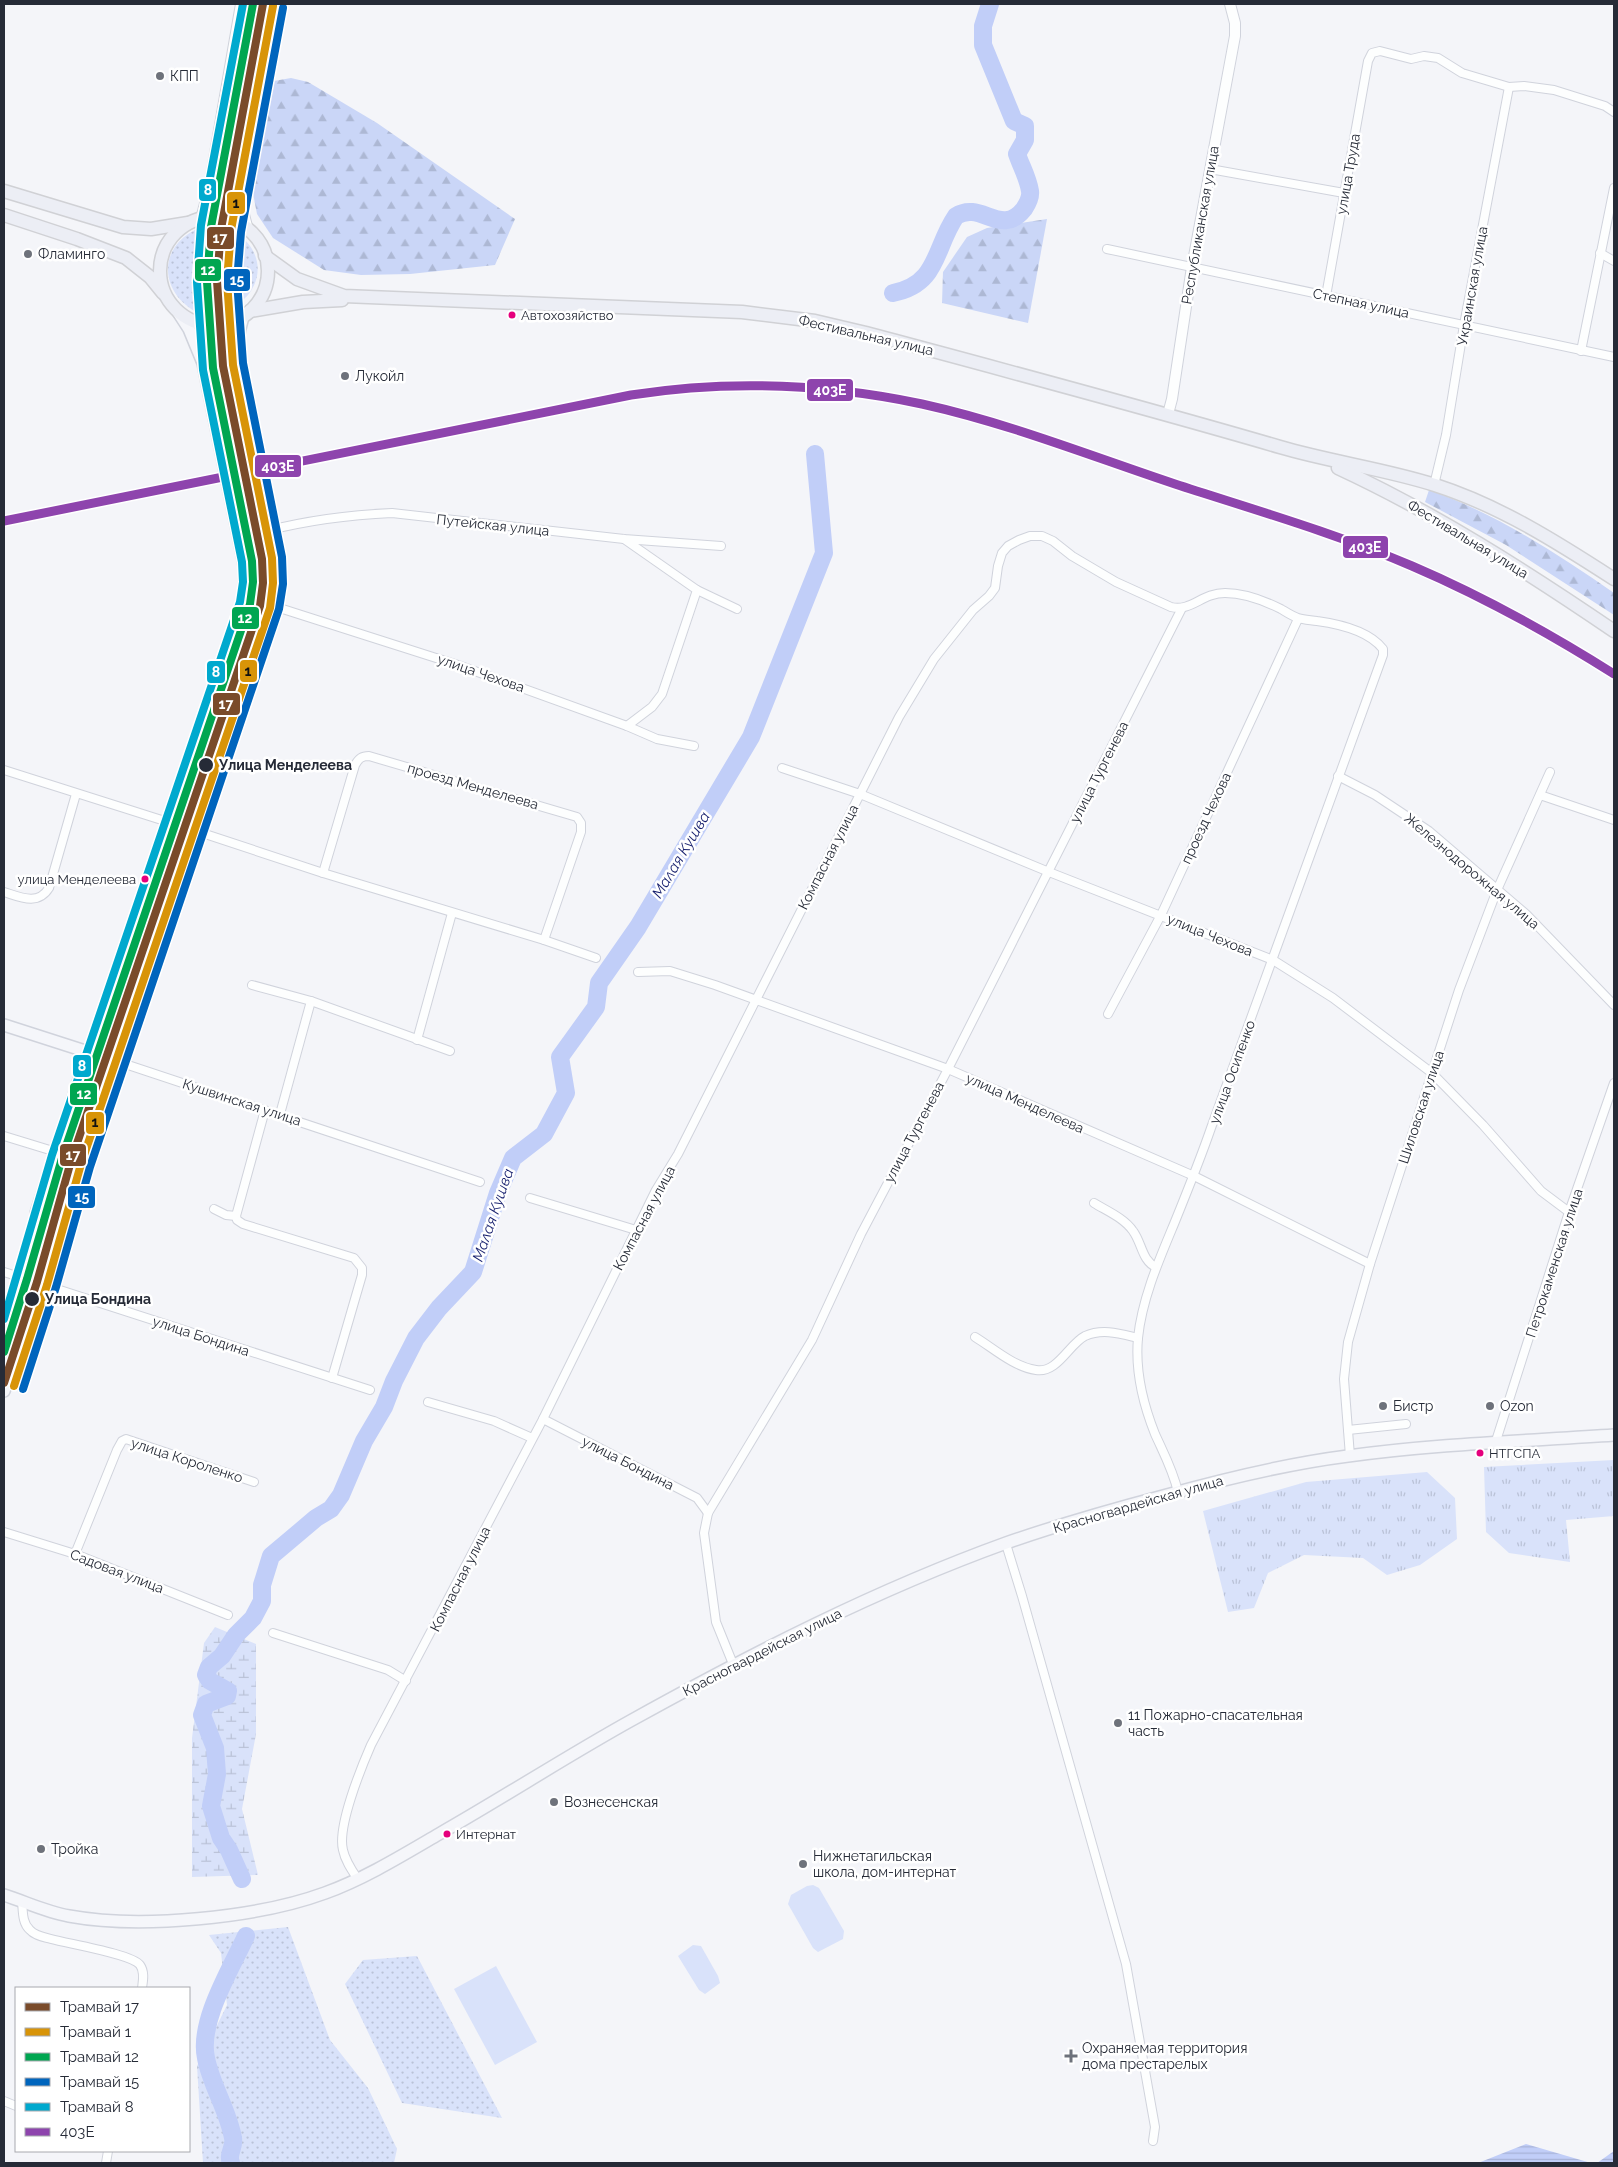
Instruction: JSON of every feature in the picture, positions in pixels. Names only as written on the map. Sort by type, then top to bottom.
[{"type":"main road","points":[[4,191],[123,227],[151,229],[197,220],[215,218],[229,220],[248,230],[260,243],[268,268],[266,285],[261,297],[247,314],[237,342],[235,371],[242,418],[271,563],[271,586],[267,604],[190,829],[154,946],[113,1060],[4,1391]]},
{"type":"main road","points":[[4,215],[126,258],[150,277],[178,312],[189,329],[203,363],[245,574],[244,596],[89,1052]]},
{"type":"main road","points":[[167,298],[160,278],[162,256],[171,239],[180,229],[197,220]]},
{"type":"main road","name":"Фестивальная улица","points":[[265,256],[285,272],[312,286],[344,296],[742,312],[815,321],[876,335],[1168,414],[1315,458],[1410,478],[1434,485],[1471,498],[1538,531],[1614,579]]},
{"type":"main road","name":"Фестивальная улица","points":[[247,314],[302,302],[372,297]]},
{"type":"main road","points":[[178,312],[195,322],[212,325],[230,323],[247,314]]},
{"type":"main road","name":"Фестивальная улица","points":[[1315,458],[1370,482],[1494,554],[1614,631]]},
{"type":"main road","points":[[1401,500],[1404,483],[1410,478]]},
{"type":"main road","name":"Кушвинская улица","points":[[4,1025],[113,1060]]},
{"type":"main road","name":"Красногвардейская улица","points":[[4,1895],[38,1908],[70,1916],[125,1922],[213,1917],[296,1902],[328,1892],[423,1844],[627,1723],[733,1664],[798,1631],[954,1563],[1006,1544],[1088,1516],[1261,1470],[1350,1456],[1614,1435]]},
{"type":"street","points":[[197,220],[209,188],[240,4]]},
{"type":"street","points":[[248,230],[242,207],[241,184],[275,24],[272,4]]},
{"type":"street","name":"Республиканская улица","points":[[1168,414],[1192,267],[1235,36],[1235,23],[1230,4]]},
{"type":"street","name":"улица Труда","points":[[1326,296],[1368,60],[1372,53],[1380,51],[1411,59],[1424,56],[1438,58],[1462,73],[1509,87]]},
{"type":"street","points":[[1509,87],[1524,86],[1554,90],[1604,106],[1614,112]]},
{"type":"street","name":"Украинская улица","points":[[1434,485],[1446,435],[1464,325],[1509,87]]},
{"type":"street","points":[[1210,169],[1344,193]]},
{"type":"street","points":[[1581,350],[1614,188]]},
{"type":"street","name":"Степная улица","points":[[1107,249],[1614,357]]},
{"type":"street","points":[[1600,254],[1614,261]]},
{"type":"street","name":"Путейская улица","points":[[266,531],[308,520],[359,514],[392,513],[624,539],[721,546]]},
{"type":"street","name":"Компасная улица","points":[[357,1878],[342,1849],[344,1828],[362,1766],[543,1419],[656,1190],[678,1154],[899,717],[934,658],[973,610],[995,588],[1000,559],[1008,546],[1030,536],[1042,536],[1116,582],[1171,607],[1182,608]]},
{"type":"street","points":[[624,539],[697,590],[737,610]]},
{"type":"street","points":[[628,726],[652,707],[662,694],[697,590]]},
{"type":"street","points":[[1182,608],[1190,606],[1214,593],[1241,594],[1280,608],[1298,619]]},
{"type":"street","name":"улица Чехова","points":[[267,604],[458,665],[628,726],[657,739],[694,746]]},
{"type":"street","name":"улица Тургенева","points":[[733,1664],[716,1622],[704,1533],[708,1513],[812,1340],[861,1234],[948,1069],[1182,608]]},
{"type":"street","name":"улица Осипенко","points":[[1178,1492],[1172,1469],[1155,1434],[1141,1391],[1138,1338],[1156,1267],[1194,1176],[1383,655],[1383,649],[1378,642],[1358,632],[1318,621],[1298,619]]},
{"type":"street","name":"проезд Чехова","points":[[1108,1014],[1161,915],[1298,619]]},
{"type":"street","name":"проезд Менделеева","points":[[323,873],[355,765],[364,756],[576,817],[581,823],[581,832],[544,940]]},
{"type":"street","name":"улица Чехова","points":[[782,768],[860,794],[1049,872],[1273,960],[1333,998],[1432,1073],[1483,1125],[1541,1191],[1570,1212]]},
{"type":"street","points":[[4,770],[168,822]]},
{"type":"street","name":"Шиловская улица","points":[[1350,1456],[1344,1379],[1348,1342],[1370,1264],[1459,990],[1497,890],[1550,772]]},
{"type":"street","name":"Железнодорожная улица","points":[[1338,776],[1375,795],[1429,831],[1526,914],[1614,1005]]},
{"type":"street","points":[[4,892],[34,900],[45,895],[49,888],[76,794]]},
{"type":"street","points":[[1540,795],[1614,820]]},
{"type":"street","points":[[190,829],[323,873],[544,940],[596,958]]},
{"type":"street","points":[[417,1040],[452,913]]},
{"type":"street","name":"улица Менделеева","points":[[638,972],[670,971],[948,1069],[1194,1176],[1370,1264]]},
{"type":"street","points":[[252,985],[311,1001],[417,1040],[450,1050]]},
{"type":"street","points":[[280,1114],[311,1001]]},
{"type":"street","points":[[34,1214],[53,1151],[89,1052]]},
{"type":"street","name":"Кушвинская улица","points":[[113,1060],[480,1182]]},
{"type":"street","name":"Петрокаменская улица","points":[[1495,1444],[1614,1083]]},
{"type":"street","points":[[266,1110],[236,1216],[237,1220],[243,1224],[348,1256],[359,1261],[362,1268],[362,1275],[332,1378]]},
{"type":"street","points":[[4,1136],[53,1151]]},
{"type":"street","points":[[530,1198],[636,1230]]},
{"type":"street","points":[[1094,1203],[1126,1222],[1134,1232],[1146,1258],[1151,1265],[1156,1267]]},
{"type":"street","points":[[214,1210],[226,1215],[236,1216]]},
{"type":"street","name":"улица Бондина","points":[[4,1272],[370,1390]]},
{"type":"street","points":[[975,1337],[1024,1367],[1038,1371],[1049,1368],[1060,1360],[1084,1336],[1105,1331],[1138,1338]]},
{"type":"street","points":[[428,1402],[494,1421],[532,1438]]},
{"type":"street","name":"улица Бондина","points":[[543,1419],[698,1498],[708,1513]]},
{"type":"street","points":[[1348,1430],[1406,1424]]},
{"type":"street","name":"улица Короленко","points":[[75,1554],[117,1450],[122,1441],[126,1439],[254,1482]]},
{"type":"street","name":"Садовая улица","points":[[4,1532],[75,1554],[228,1615]]},
{"type":"street","points":[[1006,1544],[1126,1964],[1154,2127],[1152,2141]]},
{"type":"street","points":[[273,1633],[388,1670],[406,1681]]},
{"type":"street","points":[[22,1901],[24,1922],[33,1933],[71,1944],[115,1953],[135,1960],[141,1966],[143,1974],[142,1987]]},
{"type":"green space","points":[[291,78],[308,82],[377,123],[515,219],[495,265],[410,274],[361,275],[324,270],[273,238],[257,214],[251,183],[254,147],[274,81]]},
{"type":"green space","points":[[1047,219],[1028,323],[942,303],[943,272],[967,237],[987,228]]},
{"type":"green space","points":[[209,225],[206,247],[205,316],[188,307],[177,295],[170,282],[168,268],[171,254],[179,242],[192,232]]},
{"type":"green space","points":[[224,226],[239,235],[250,246],[256,258],[258,271],[255,284],[247,295],[236,305],[220,313]]},
{"type":"green space","points":[[1429,490],[1454,499],[1501,522],[1592,578],[1614,593],[1614,615],[1506,545],[1425,502]]},
{"type":"green space","points":[[1614,1460],[1614,1516],[1566,1520],[1570,1562],[1509,1553],[1486,1532],[1484,1467]]},
{"type":"green space","points":[[1427,1472],[1455,1498],[1457,1539],[1420,1565],[1387,1575],[1363,1558],[1304,1555],[1268,1573],[1254,1608],[1228,1612],[1203,1511],[1306,1482]]},
{"type":"green space","points":[[215,1627],[256,1644],[256,1734],[242,1809],[258,1875],[192,1877],[192,1738],[204,1643]]},
{"type":"green space","points":[[813,1885],[819,1888],[844,1931],[843,1939],[818,1952],[813,1948],[788,1904],[791,1895],[807,1886]]},
{"type":"green space","points":[[288,1927],[330,2040],[368,2088],[397,2149],[394,2163],[203,2163],[197,2066],[227,2005],[221,1953],[209,1935]]},
{"type":"green space","points":[[693,1945],[701,1946],[720,1983],[705,1994],[699,1990],[678,1956]]},
{"type":"green space","points":[[417,1956],[502,2118],[402,2103],[345,1984],[363,1960]]},
{"type":"green space","points":[[496,1966],[537,2042],[495,2065],[454,1989]]},
{"type":"shaded area","points":[[1526,2144],[1591,2163],[1478,2163]]},
{"type":"shaded area","points":[[1614,2151],[1614,2163],[1597,2163]]},
{"type":"waterway","name":"Малая Кушва","points":[[893,293],[919,282],[927,273],[934,263],[956,216],[965,212],[974,212],[999,220],[1007,220],[1016,217],[1029,200],[1029,186],[1017,154],[1025,140],[1025,126],[1014,121],[983,45],[983,26],[990,4]]},
{"type":"waterway","name":"Малая Кушва","points":[[242,1879],[229,1850],[221,1838],[211,1806],[217,1774],[215,1748],[202,1715],[206,1704],[227,1696],[228,1691],[210,1681],[206,1675],[209,1667],[222,1656],[236,1635],[253,1618],[262,1601],[262,1585],[271,1556],[316,1518],[331,1509],[341,1495],[364,1441],[384,1407],[394,1381],[416,1338],[439,1308],[473,1272],[498,1193],[513,1158],[544,1134],[566,1093],[560,1057],[596,1007],[599,983],[638,927],[751,737],[824,553],[815,454]]},
{"type":"waterway","name":"Малая Кушва","points":[[231,2163],[230,2157],[233,2144],[231,2128],[208,2068],[205,2044],[207,2028],[217,1996],[246,1936]]},
{"type":"tram line","name":"8","points":[[4,1319],[52,1155],[240,602],[243,582],[242,562],[203,370],[197,282],[201,225],[243,4]]},
{"type":"tram line","name":"12","points":[[4,1352],[62,1158],[250,604],[253,582],[252,561],[213,368],[207,282],[211,227],[253,4]]},
{"type":"tram line","name":"17","points":[[4,1383],[37,1282],[71,1161],[260,606],[263,583],[262,559],[223,366],[217,281],[221,229],[263,4]]},
{"type":"tram line","name":"1","points":[[14,1386],[47,1285],[81,1164],[270,608],[273,583],[272,558],[233,365],[227,281],[231,230],[273,6]]},
{"type":"tram line","name":"15","points":[[23,1389],[56,1287],[90,1167],[279,609],[283,584],[282,557],[243,363],[237,281],[241,232],[283,8]]},
{"type":"transit line","name":"403Е","points":[[4,521],[631,395],[704,387],[777,386],[813,388],[886,397],[922,404],[986,421],[1324,532],[1412,566],[1464,590],[1540,630],[1614,674]]},
{"type":"place","name":"КПП","points":[[160,76]]},
{"type":"place","name":"Фламинго","points":[[28,254]]},
{"type":"place","name":"Автохозяйство","points":[[512,315]]},
{"type":"place","name":"Лукойл","points":[[345,376]]},
{"type":"place","name":"Улица Менделеева","points":[[206,765]]},
{"type":"place","name":"улица Менделеева","points":[[145,879]]},
{"type":"place","name":"Улица Бондина","points":[[32,1299]]},
{"type":"place","name":"Бистр","points":[[1383,1406]]},
{"type":"place","name":"Ozon","points":[[1490,1406]]},
{"type":"place","name":"НТГСПА","points":[[1480,1453]]},
{"type":"place","name":"11 Пожарно-спасательная часть","points":[[1118,1723]]},
{"type":"place","name":"Вознесенская","points":[[554,1802]]},
{"type":"place","name":"Интернат","points":[[447,1834]]},
{"type":"place","name":"Тройка","points":[[41,1849]]},
{"type":"place","name":"Нижнетагильская школа, дом-интернат","points":[[803,1864]]},
{"type":"place","name":"Охраняемая территория дома престарелых","points":[[1071,2056]]}]
